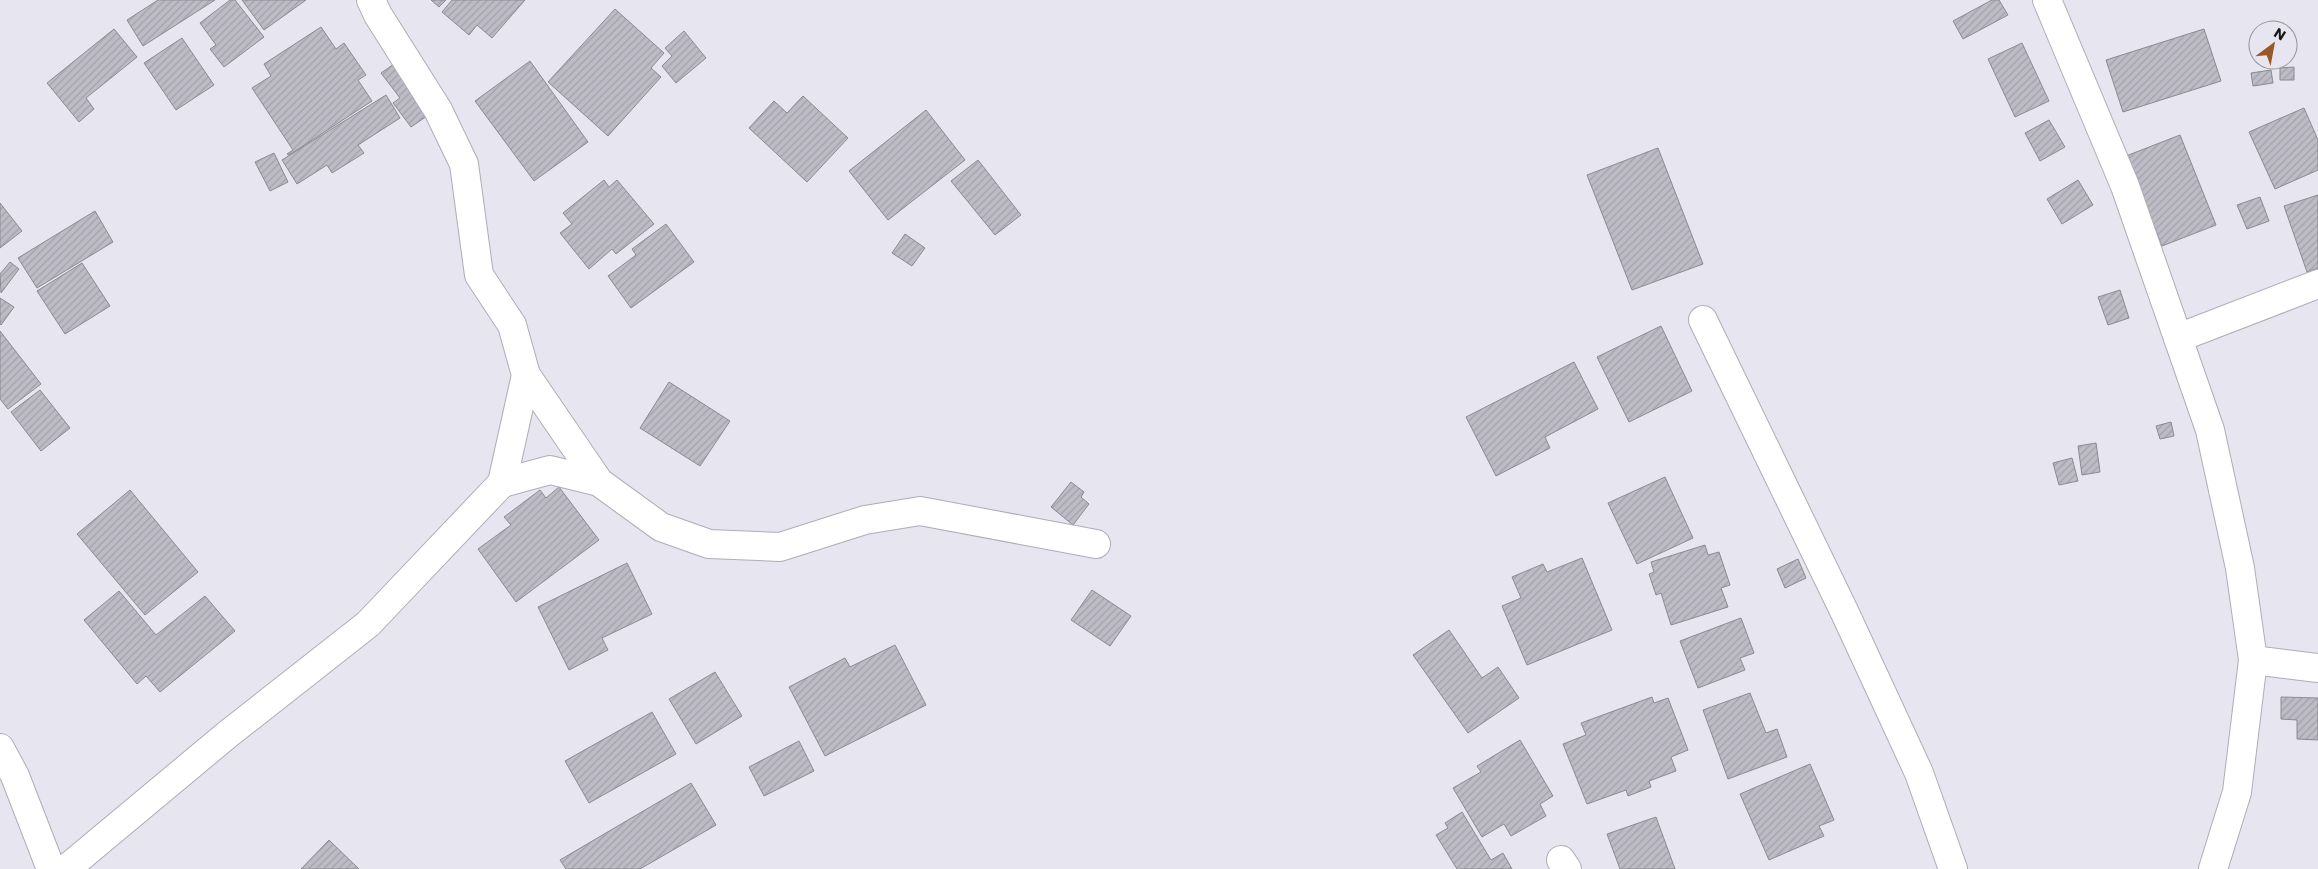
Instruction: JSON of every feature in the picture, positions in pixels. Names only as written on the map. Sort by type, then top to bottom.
[{"type":"street","points":[[371,0],[378,15],[438,110],[464,164],[479,275],[512,325],[526,375],[599,482],[661,527],[709,544],[780,547],[864,520],[920,511],[1096,544]]},
{"type":"street","points":[[2047,0],[2125,186],[2210,430],[2240,568],[2253,660],[2237,792],[2213,869]]},
{"type":"street","points":[[2178,338],[2318,284]]},
{"type":"street","points":[[1703,320],[1845,613],[1919,774],[1953,869]]},
{"type":"street","points":[[66,869],[228,734],[368,624],[502,483],[526,375]]},
{"type":"street","points":[[502,483],[550,470],[599,482]]},
{"type":"street","points":[[2253,660],[2318,668]]},
{"type":"street","points":[[0,748],[15,776],[51,869]]},
{"type":"building","points":[[158,0],[215,0],[143,46],[127,20]]},
{"type":"building","points":[[230,0],[235,0],[264,37],[224,67],[210,49],[216,45],[200,23]]},
{"type":"building","points":[[242,0],[306,0],[264,30]]},
{"type":"building","points":[[431,0],[446,0],[439,7]]},
{"type":"building","points":[[452,0],[525,0],[492,38],[477,25],[469,35],[442,12]]},
{"type":"building","points":[[1992,0],[1999,0],[2008,15],[1963,39],[1953,21]]},
{"type":"building","points":[[615,9],[664,53],[651,68],[661,77],[608,136],[548,82]]},
{"type":"building","points":[[321,27],[336,49],[344,43],[366,75],[358,80],[372,101],[289,155],[287,154],[293,150],[252,88],[271,76],[264,64]]},
{"type":"building","points":[[114,29],[137,57],[86,98],[94,109],[79,122],[47,83]]},
{"type":"building","points":[[2204,29],[2221,81],[2123,112],[2106,60]]},
{"type":"building","points":[[684,31],[706,58],[676,83],[662,66],[672,56],[665,48]]},
{"type":"building","points":[[182,38],[214,85],[176,110],[144,63]]},
{"type":"building","points":[[2022,43],[2049,101],[2015,117],[1988,59]]},
{"type":"building","points":[[530,61],[588,142],[534,181],[475,101]]},
{"type":"building","points":[[397,62],[433,112],[411,127],[393,103],[400,98],[381,73]]},
{"type":"building","points":[[2271,70],[2273,83],[2253,86],[2251,73]]},
{"type":"building","points":[[2280,70],[2294,70],[2294,80],[2280,80]]},
{"type":"building","points":[[386,95],[400,118],[358,145],[364,153],[332,173],[327,165],[297,184],[282,160]]},
{"type":"building","points":[[803,96],[848,138],[807,182],[749,128],[774,101],[787,113]]},
{"type":"building","points":[[2304,108],[2318,140],[2318,170],[2275,189],[2249,132]]},
{"type":"building","points":[[926,110],[965,160],[888,220],[849,171]]},
{"type":"building","points":[[2049,120],[2065,147],[2040,161],[2025,133]]},
{"type":"building","points":[[2180,135],[2216,225],[2162,246],[2126,156]]},
{"type":"building","points":[[1658,148],[1703,264],[1632,290],[1587,175]]},
{"type":"building","points":[[274,153],[288,182],[270,191],[255,162]]},
{"type":"building","points":[[978,160],[1021,215],[995,235],[951,181]]},
{"type":"building","points":[[604,180],[609,187],[617,180],[654,224],[616,254],[612,249],[589,269],[560,233],[572,224],[563,213]]},
{"type":"building","points":[[2078,180],[2093,205],[2062,224],[2047,199]]},
{"type":"building","points":[[2318,195],[2318,268],[2307,272],[2284,206]]},
{"type":"building","points":[[2260,197],[2269,221],[2247,229],[2237,205]]},
{"type":"building","points":[[0,203],[22,231],[0,248]]},
{"type":"building","points":[[95,211],[113,242],[37,288],[18,258]]},
{"type":"building","points":[[666,224],[694,262],[631,308],[608,276],[636,255],[632,249]]},
{"type":"building","points":[[905,234],[925,248],[912,266],[892,253]]},
{"type":"building","points":[[10,262],[19,269],[1,293],[0,274]]},
{"type":"building","points":[[82,263],[110,306],[65,334],[37,291]]},
{"type":"building","points":[[2120,290],[2129,318],[2108,325],[2098,297]]},
{"type":"building","points":[[0,298],[14,307],[1,325],[0,324]]},
{"type":"building","points":[[1661,326],[1692,391],[1629,422],[1597,357]]},
{"type":"building","points":[[0,331],[41,384],[8,409],[0,399]]},
{"type":"building","points":[[1574,362],[1598,409],[1545,437],[1550,448],[1496,476],[1466,417]]},
{"type":"building","points":[[669,382],[730,421],[700,466],[640,428]]},
{"type":"building","points":[[40,390],[70,428],[41,451],[11,412]]},
{"type":"building","points":[[2171,422],[2174,436],[2160,439],[2156,426]]},
{"type":"building","points":[[2096,443],[2100,472],[2082,475],[2078,446]]},
{"type":"building","points":[[2072,458],[2078,481],[2059,485],[2053,463]]},
{"type":"building","points":[[1665,477],[1693,538],[1637,564],[1608,503]]},
{"type":"building","points":[[1071,482],[1084,492],[1081,497],[1089,504],[1073,525],[1051,507]]},
{"type":"building","points":[[559,487],[599,540],[516,602],[478,549],[511,525],[504,517],[540,490],[546,498]]},
{"type":"building","points":[[130,490],[198,572],[145,615],[77,534]]},
{"type":"building","points":[[1705,545],[1708,555],[1719,552],[1730,585],[1721,588],[1728,607],[1671,625],[1661,593],[1656,595],[1649,574],[1654,572],[1651,562]]},
{"type":"building","points":[[1582,558],[1612,630],[1527,665],[1502,606],[1521,598],[1512,577],[1543,564],[1547,572]]},
{"type":"building","points":[[1798,559],[1806,578],[1785,588],[1777,569]]},
{"type":"building","points":[[627,563],[652,614],[602,638],[608,650],[569,670],[538,607]]},
{"type":"building","points":[[1092,590],[1131,616],[1110,646],[1071,620]]},
{"type":"building","points":[[119,591],[156,635],[205,596],[235,631],[160,692],[146,676],[137,684],[84,620]]},
{"type":"building","points":[[1741,618],[1754,653],[1740,658],[1745,670],[1698,688],[1680,641]]},
{"type":"building","points":[[1449,630],[1482,678],[1498,667],[1519,698],[1468,733],[1413,655]]},
{"type":"building","points":[[895,645],[926,705],[825,756],[789,687],[845,658],[850,667]]},
{"type":"building","points":[[715,672],[742,716],[696,744],[669,699]]},
{"type":"building","points":[[1750,693],[1766,733],[1777,729],[1787,757],[1728,779],[1703,710]]},
{"type":"building","points":[[1652,697],[1654,703],[1668,698],[1688,750],[1671,757],[1676,771],[1649,781],[1651,787],[1628,796],[1626,790],[1587,804],[1563,744],[1586,735],[1581,723]]},
{"type":"building","points":[[2281,697],[2318,698],[2318,740],[2297,739],[2297,720],[2281,719]]},
{"type":"building","points":[[652,712],[676,754],[589,803],[565,761]]},
{"type":"building","points":[[1520,740],[1553,796],[1540,804],[1546,816],[1511,836],[1504,824],[1482,837],[1453,788],[1481,772],[1477,766]]},
{"type":"building","points":[[799,741],[814,771],[764,796],[749,767]]},
{"type":"building","points":[[1810,764],[1834,820],[1819,826],[1824,836],[1769,860],[1740,794]]},
{"type":"building","points":[[691,783],[716,825],[640,869],[566,869],[560,860]]},
{"type":"building","points":[[1462,812],[1491,860],[1503,853],[1512,869],[1457,869],[1436,835],[1448,828],[1445,823]]},
{"type":"building","points":[[1656,817],[1675,869],[1620,869],[1607,834]]},
{"type":"building","points":[[329,840],[359,869],[301,869]]}]
